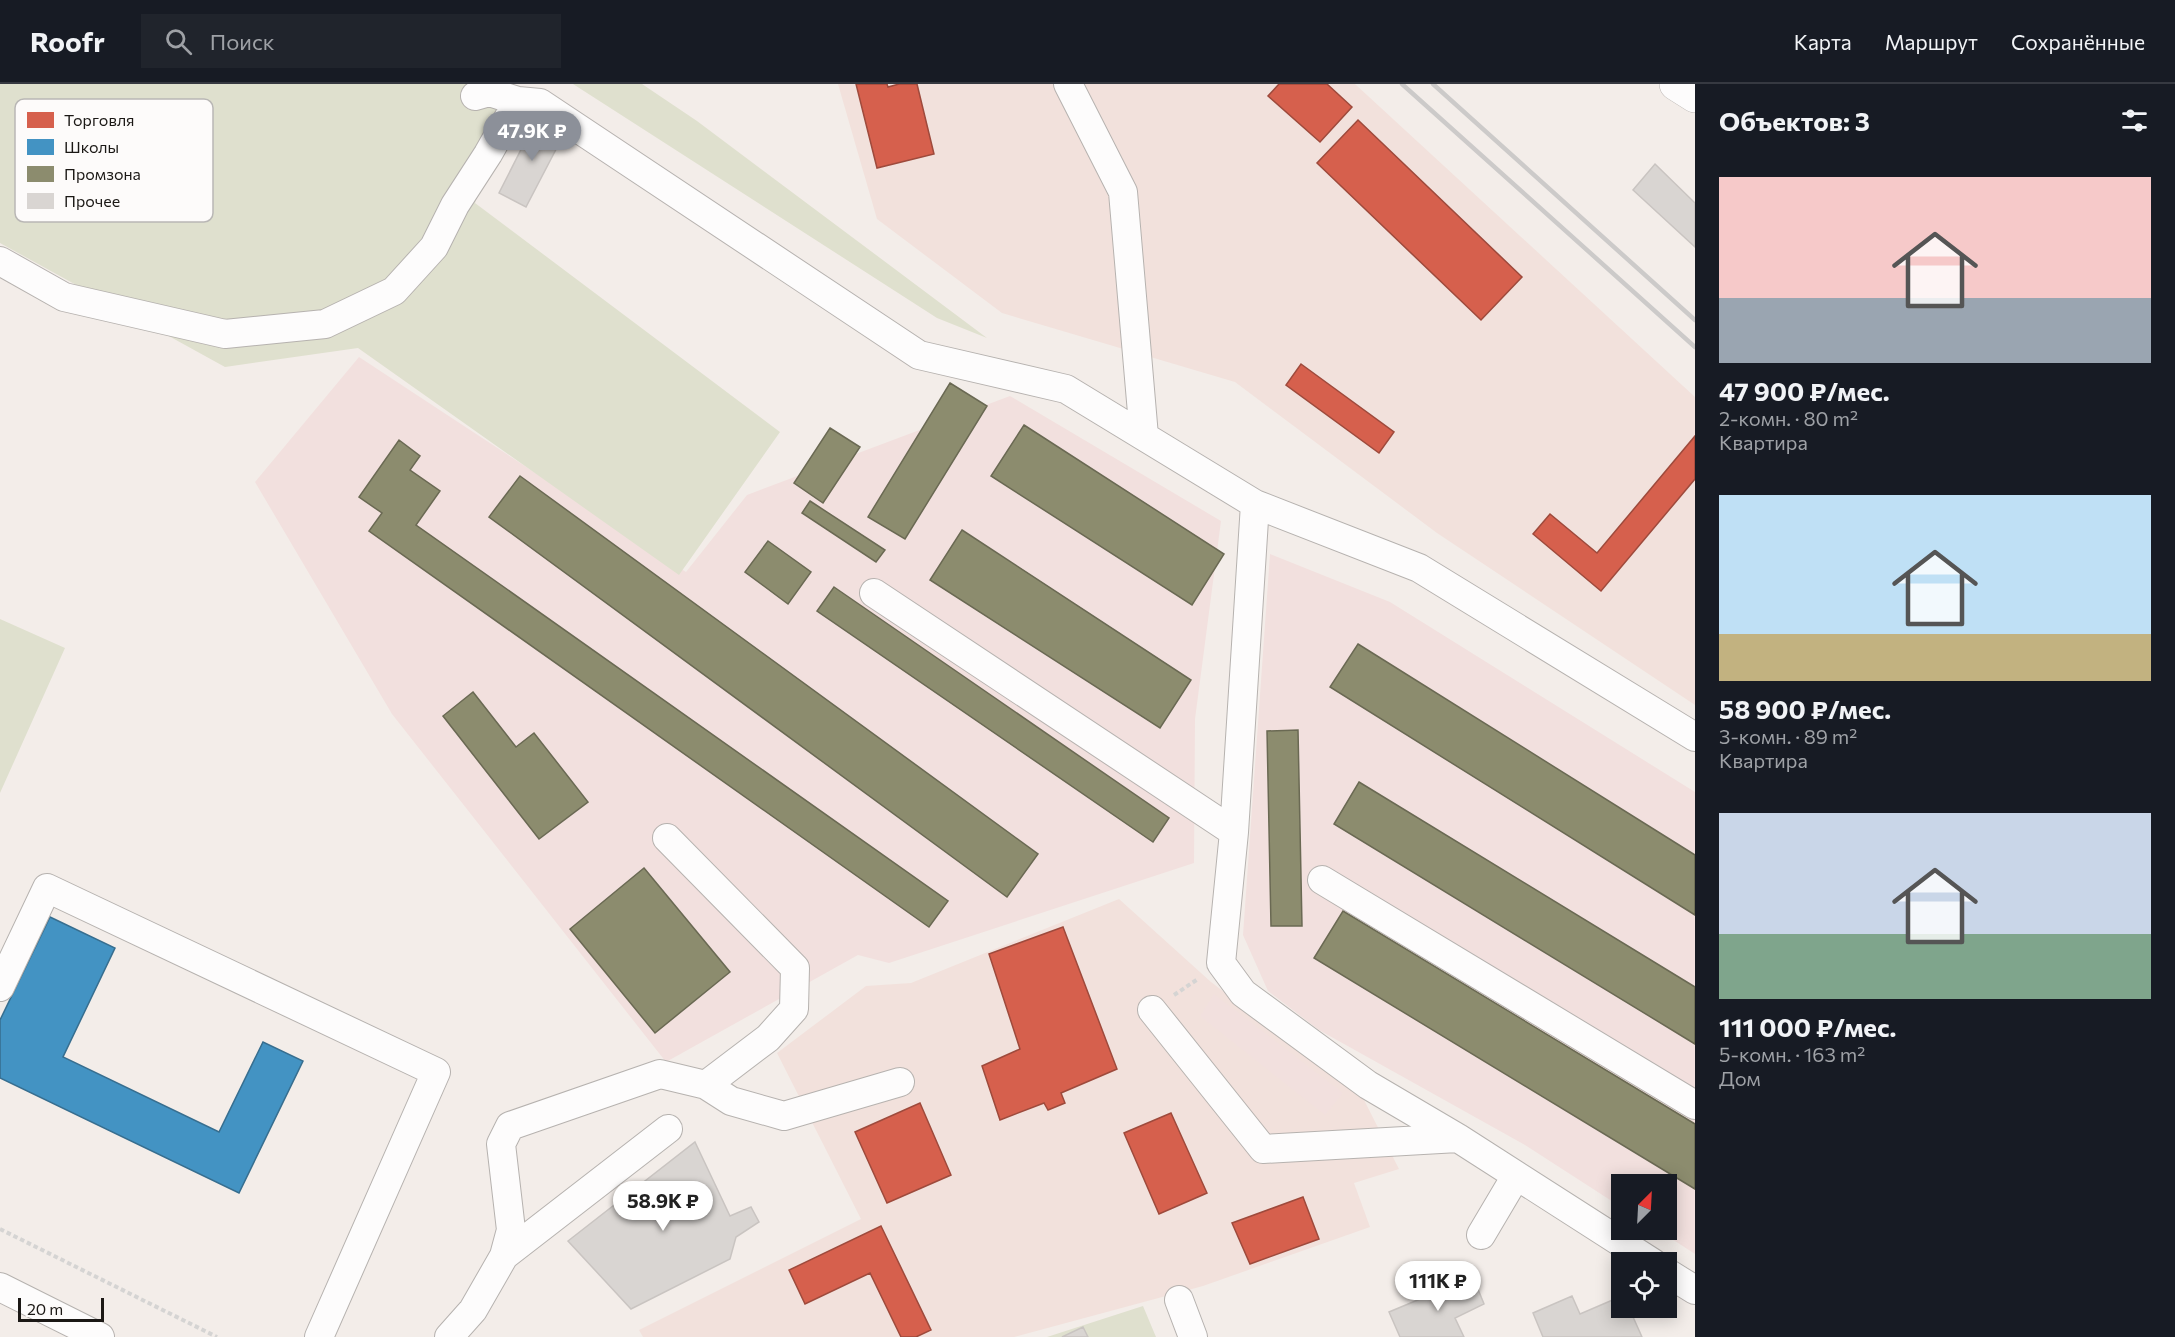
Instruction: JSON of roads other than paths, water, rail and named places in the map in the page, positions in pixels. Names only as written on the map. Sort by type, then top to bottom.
[{"type":"main road","points":[[1676,84],[1695,96]]},
{"type":"street","points":[[1068,84],[1123,192],[1144,436]]},
{"type":"street","points":[[475,96],[489,92],[518,101],[540,103],[919,355],[1066,389],[1255,504],[1419,568],[1692,731]]},
{"type":"street","points":[[0,261],[64,297],[225,334],[325,324],[394,291],[434,247],[455,205],[488,154],[518,101]]},
{"type":"street","points":[[1255,504],[1234,832],[1221,963],[1243,993],[1358,1078],[1458,1138],[1636,1252]]},
{"type":"street","points":[[874,593],[1234,832]]},
{"type":"street","points":[[667,838],[795,968],[794,1009],[768,1038],[706,1085]]},
{"type":"street","points":[[1322,880],[1695,1105]]},
{"type":"street","points":[[0,987],[47,888],[436,1072],[319,1337]]},
{"type":"street","points":[[1152,1010],[1263,1149],[1458,1138]]},
{"type":"street","points":[[449,1337],[473,1310],[504,1256],[511,1230],[501,1144],[510,1126],[660,1074],[706,1085],[731,1101],[784,1116],[900,1082]]},
{"type":"street","points":[[504,1256],[668,1129]]},
{"type":"street","points":[[1481,1235],[1516,1176]]},
{"type":"street","points":[[1677,1279],[1695,1290]]},
{"type":"street","points":[[0,1287],[100,1337]]},
{"type":"street","points":[[1179,1300],[1193,1337]]},
{"type":"railway","points":[[1402,84],[1695,347]]},
{"type":"railway","points":[[1433,84],[1695,320]]}]
